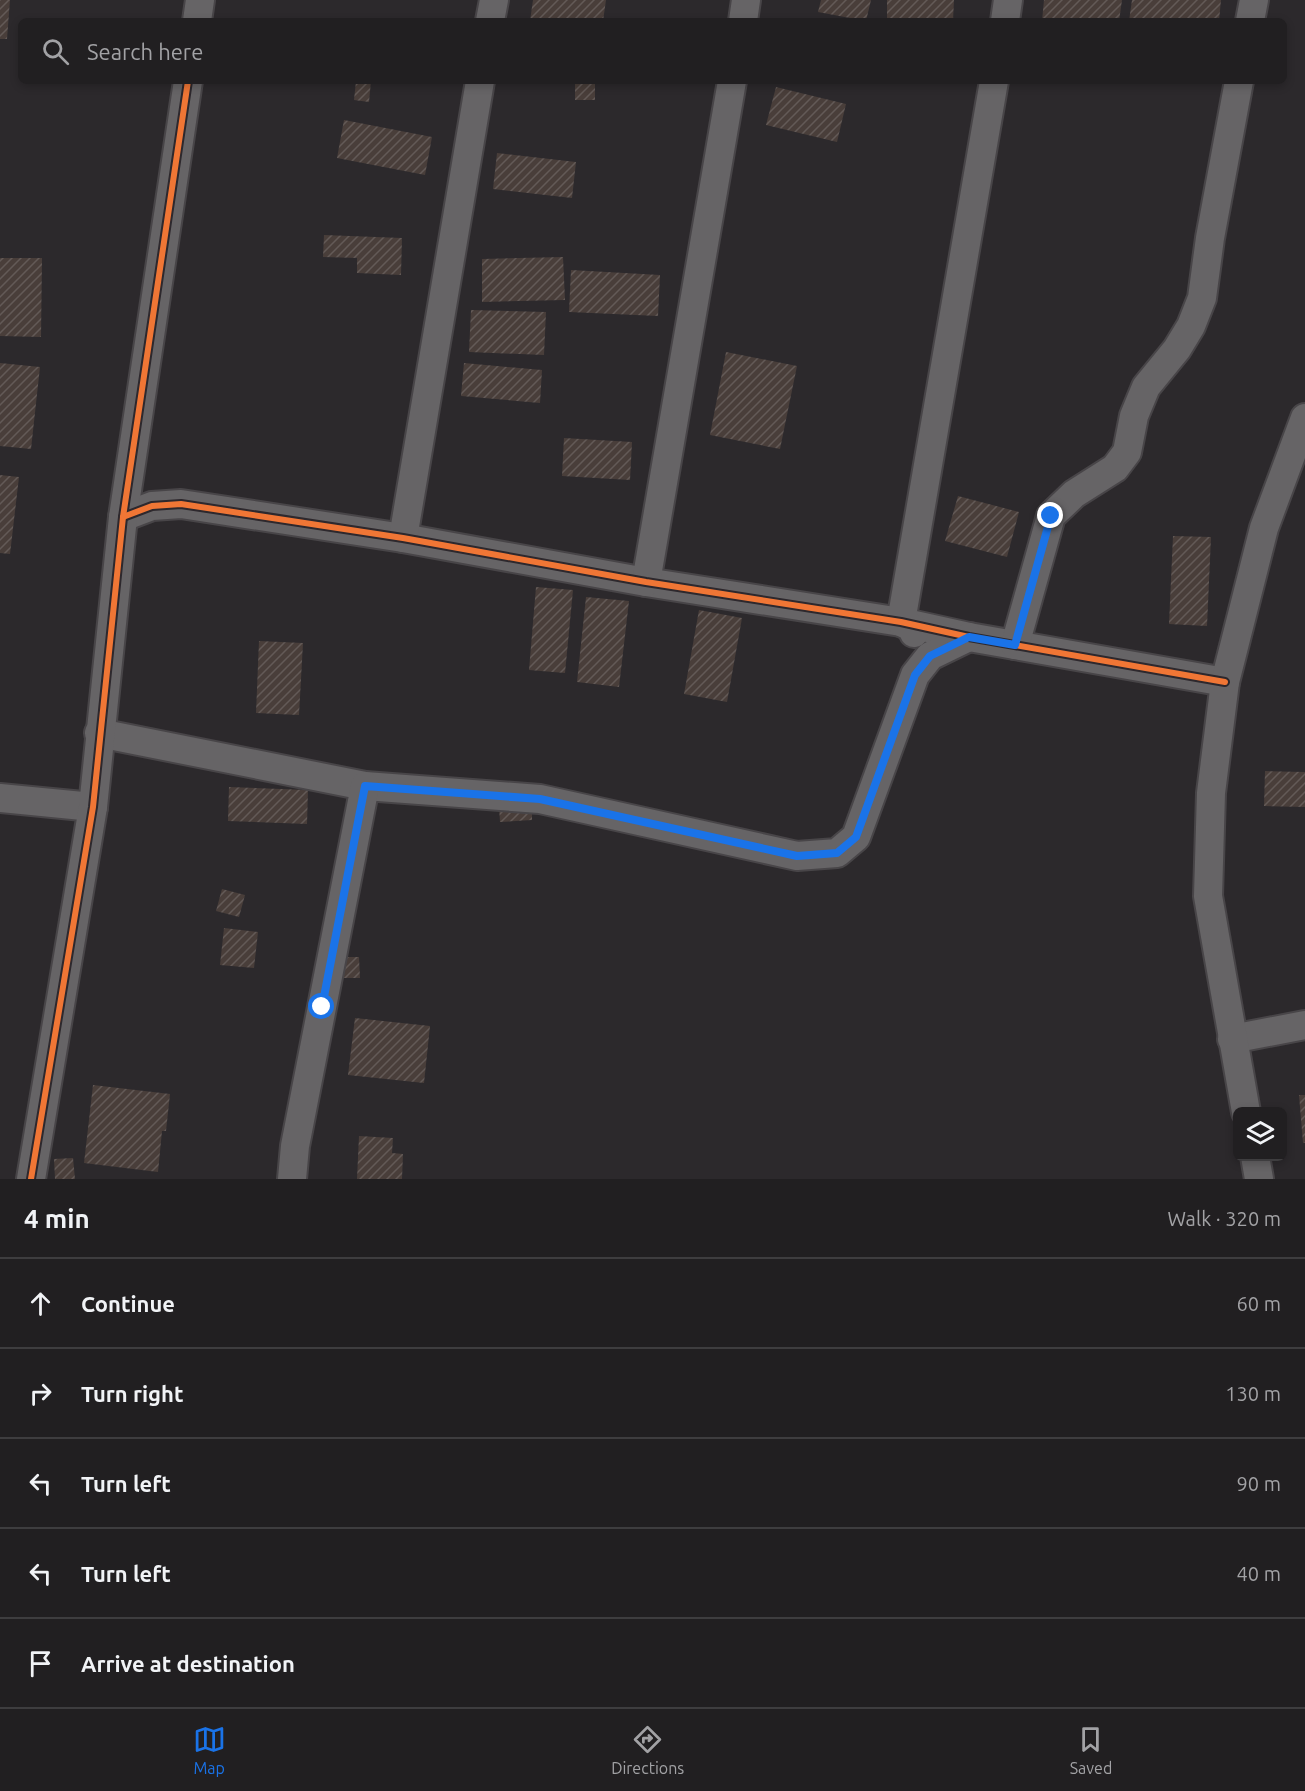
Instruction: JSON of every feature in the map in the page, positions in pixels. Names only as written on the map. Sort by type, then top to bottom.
[{"type":"street","points":[[197,18],[200,0]]},
{"type":"street","points":[[491,18],[494,0]]},
{"type":"street","points":[[743,18],[746,0]]},
{"type":"street","points":[[1005,18],[1008,0]]},
{"type":"street","points":[[1251,18],[1254,0]]},
{"type":"street","points":[[32,1179],[93,807],[123,517],[188,84]]},
{"type":"street","points":[[403,538],[479,84]]},
{"type":"street","points":[[646,582],[731,84]]},
{"type":"street","points":[[901,622],[993,84]]},
{"type":"street","points":[[1015,645],[1051,516],[1074,494],[1115,468],[1127,452],[1134,416],[1146,387],[1177,349],[1191,326],[1202,298],[1209,238],[1238,84]]},
{"type":"street","points":[[1245,1107],[1208,896],[1212,793],[1225,682],[1263,528],[1305,418]]},
{"type":"street","points":[[123,517],[152,506],[181,504],[403,538],[646,582],[901,622],[969,637],[1225,682]]},
{"type":"street","points":[[901,622],[913,627],[918,671]]},
{"type":"street","points":[[99,733],[365,786],[540,799],[797,856],[837,853],[856,837],[875,780],[918,671],[930,656],[969,637]]},
{"type":"street","points":[[292,1179],[298,1134],[365,786]]},
{"type":"street","points":[[0,798],[93,807]]},
{"type":"street","points":[[1232,1039],[1305,1025]]},
{"type":"street","points":[[1256,1161],[1259,1179]]},
{"type":"building","points":[[0,0],[10,0],[7,39],[0,39]]},
{"type":"building","points":[[533,0],[606,0],[603,18],[530,18]]},
{"type":"building","points":[[821,0],[871,0],[867,18],[850,18],[818,12]]},
{"type":"building","points":[[887,0],[954,0],[953,18],[887,18]]},
{"type":"building","points":[[1044,0],[1122,0],[1119,18],[1042,18]]},
{"type":"building","points":[[1132,0],[1221,0],[1219,18],[1129,18]]},
{"type":"building","points":[[356,84],[371,84],[369,102],[354,100]]},
{"type":"building","points":[[575,84],[595,84],[595,100],[575,100]]},
{"type":"building","points":[[776,87],[846,104],[837,142],[766,125]]},
{"type":"building","points":[[344,120],[432,137],[425,175],[337,158]]},
{"type":"building","points":[[497,153],[576,162],[572,198],[493,189]]},
{"type":"building","points":[[324,235],[402,238],[401,275],[357,273],[357,258],[323,257]]},
{"type":"building","points":[[563,257],[565,300],[482,302],[482,259]]},
{"type":"building","points":[[0,258],[42,258],[41,337],[0,336]]},
{"type":"building","points":[[571,270],[660,275],[658,316],[569,312]]},
{"type":"building","points":[[471,310],[546,312],[544,355],[469,352]]},
{"type":"building","points":[[726,352],[797,366],[780,449],[710,435]]},
{"type":"building","points":[[0,363],[40,367],[31,449],[0,446]]},
{"type":"building","points":[[464,363],[542,370],[540,403],[461,396]]},
{"type":"building","points":[[564,438],[632,442],[630,480],[562,476]]},
{"type":"building","points":[[0,475],[19,477],[10,554],[0,553]]},
{"type":"building","points":[[958,496],[1019,512],[1007,557],[945,541]]},
{"type":"building","points":[[1173,536],[1211,537],[1207,626],[1169,624]]},
{"type":"building","points":[[536,587],[573,590],[565,673],[529,670]]},
{"type":"building","points":[[586,597],[629,601],[619,687],[577,682]]},
{"type":"building","points":[[699,610],[742,618],[727,702],[684,694]]},
{"type":"building","points":[[259,641],[303,643],[299,715],[256,713]]},
{"type":"building","points":[[1265,771],[1305,772],[1305,807],[1264,806]]},
{"type":"building","points":[[229,787],[308,790],[307,824],[228,821]]},
{"type":"building","points":[[532,805],[532,820],[500,822],[499,807]]},
{"type":"building","points":[[222,889],[245,895],[239,917],[216,911]]},
{"type":"building","points":[[224,928],[258,932],[254,968],[220,965]]},
{"type":"building","points":[[340,957],[359,957],[360,978],[340,978]]},
{"type":"building","points":[[355,1018],[430,1026],[424,1083],[348,1075]]},
{"type":"building","points":[[93,1085],[170,1094],[166,1131],[162,1131],[158,1172],[84,1163]]},
{"type":"building","points":[[1299,1095],[1305,1095],[1305,1143],[1303,1143]]},
{"type":"building","points":[[359,1136],[393,1138],[392,1153],[403,1154],[402,1179],[357,1179]]},
{"type":"building","points":[[73,1158],[75,1179],[55,1179],[54,1159]]},
{"type":"cycle path","points":[[31,1179],[93,807],[123,517],[188,84]]},
{"type":"cycle path","points":[[123,517],[152,506],[181,504],[403,538],[646,582],[901,622],[969,637],[1225,682]]},
{"type":"route","points":[[322,1007],[365,786],[540,799],[797,856],[837,853],[856,837],[915,675],[930,656],[969,637],[1015,645],[1051,516]]}]
